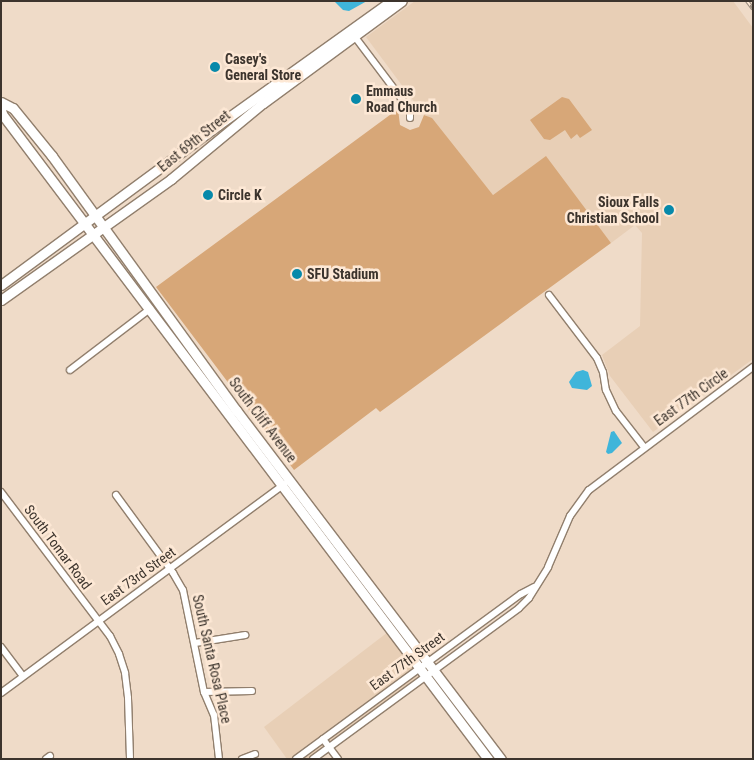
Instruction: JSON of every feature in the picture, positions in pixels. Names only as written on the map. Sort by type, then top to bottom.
[{"type":"main road","name":"East 69th Street","points":[[1,300],[185,168],[391,1]]},
{"type":"main road","name":"East 69th Street","points":[[1,285],[352,33],[402,1]]},
{"type":"main road","name":"South Cliff Avenue","points":[[1,102],[13,108],[28,126],[95,216],[236,410],[419,668],[488,759]]},
{"type":"main road","name":"South Cliff Avenue","points":[[1,109],[2,114],[150,309],[428,661],[501,759]]},
{"type":"street","points":[[352,33],[410,110],[410,118]]},
{"type":"street","points":[[549,295],[597,358],[604,372],[606,390],[616,412],[644,447]]},
{"type":"street","points":[[70,370],[150,309]]},
{"type":"street","name":"East 77th Circle","points":[[644,447],[753,367]]},
{"type":"street","name":"East 77th Street","points":[[313,759],[519,608],[529,598],[548,567],[570,516],[589,490],[644,447]]},
{"type":"street","name":"East 73rd Street","points":[[1,692],[286,482]]},
{"type":"street","name":"South Tomar Road","points":[[1,492],[98,620],[119,654],[125,673],[130,759]]},
{"type":"street","name":"South Santa Rosa Place","points":[[116,495],[177,579],[187,602],[204,692],[214,715],[219,759]]},
{"type":"street","name":"East 77th Street","points":[[296,759],[520,594],[535,587]]},
{"type":"street","points":[[195,643],[246,635]]},
{"type":"street","points":[[1,647],[23,676]]},
{"type":"street","points":[[204,692],[252,691]]},
{"type":"street","points":[[323,739],[338,759]]},
{"type":"street","points":[[242,759],[255,754]]},
{"type":"shaded area","name":"Sioux Falls Christian School","points":[[415,1],[733,1],[753,28],[753,359],[653,432],[610,376],[602,355],[640,326],[642,233],[635,225],[611,243],[546,157],[493,195],[427,116],[424,115],[366,37]]},
{"type":"shaded area","points":[[562,97],[569,99],[592,130],[580,138],[577,134],[571,139],[565,130],[550,140],[544,139],[530,120]]},
{"type":"shaded area","points":[[398,109],[400,125],[410,130],[419,127],[424,115],[432,118],[493,195],[546,156],[611,243],[380,412],[376,408],[294,470],[156,287]]},
{"type":"shaded area","points":[[388,632],[419,678],[313,759],[287,759],[264,727]]},
{"type":"water","points":[[334,1],[367,1],[349,11],[343,10]]},
{"type":"water","points":[[583,370],[588,372],[592,386],[587,390],[572,388],[569,382],[576,372]]},
{"type":"water","points":[[614,431],[622,443],[612,453],[608,454],[606,452],[611,432]]},
{"type":"railway","points":[[747,1],[753,9]]},
{"type":"place","name":"Casey's General Store","points":[[215,67]]},
{"type":"place","name":"Emmaus Road Church","points":[[356,99]]},
{"type":"place","name":"Circle K","points":[[208,195]]},
{"type":"place","name":"Sioux Falls Christian School","points":[[669,210]]},
{"type":"place","name":"SFU Stadium","points":[[297,274]]}]
